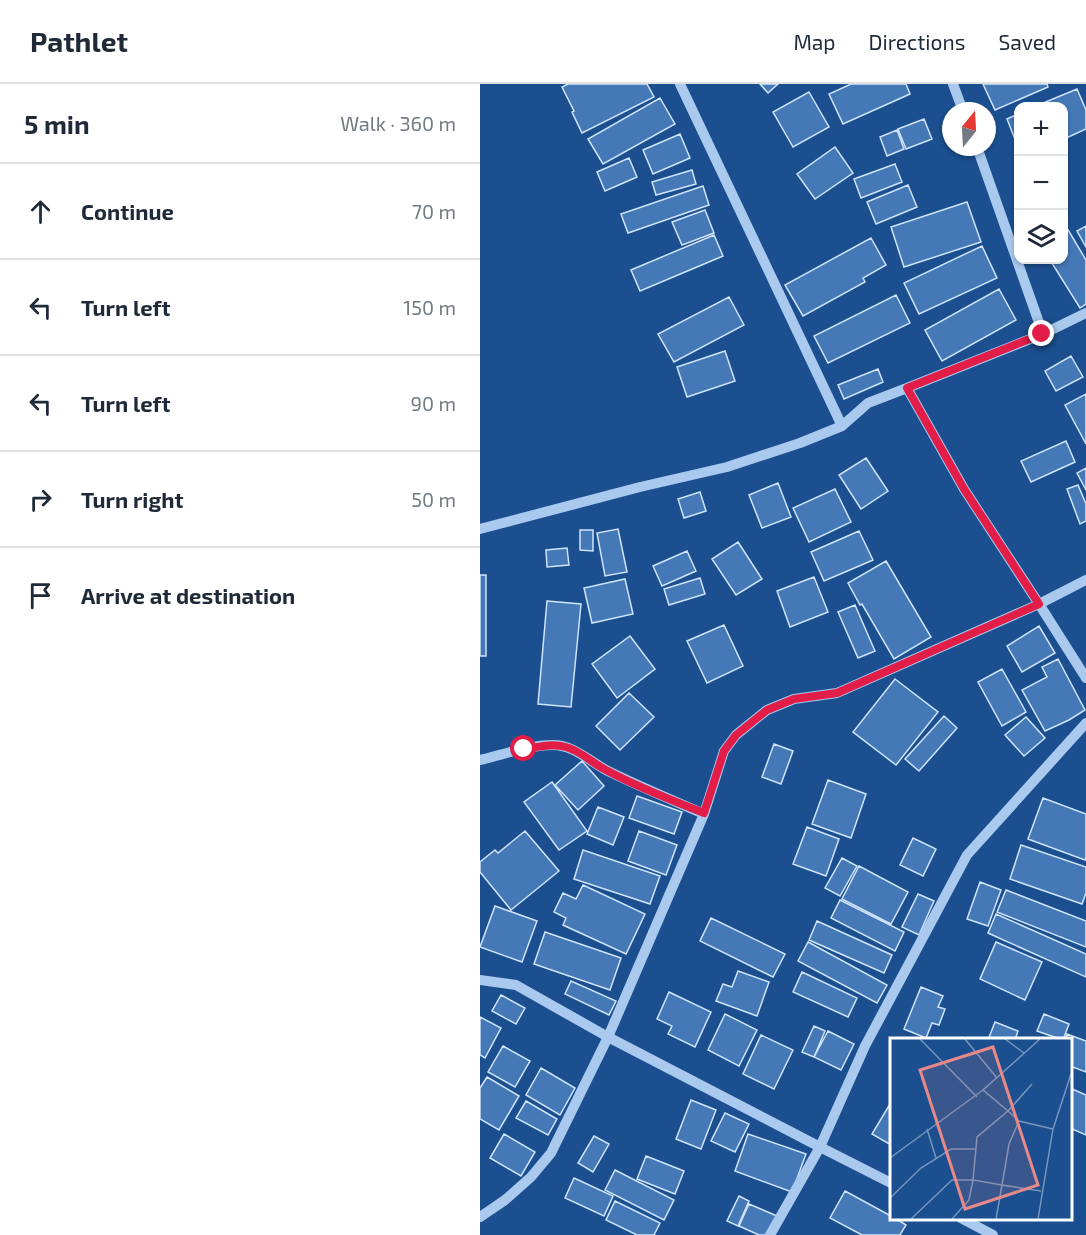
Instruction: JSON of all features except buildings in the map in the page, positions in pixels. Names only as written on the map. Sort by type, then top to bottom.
[{"type":"street","points":[[680,84],[842,426]]},
{"type":"street","points":[[953,84],[960,102]]},
{"type":"street","points":[[980,156],[1042,334]]},
{"type":"street","points":[[480,529],[727,467],[800,443],[842,426],[868,403],[1042,334],[1086,313]]},
{"type":"street","points":[[907,388],[964,489],[1086,678]]},
{"type":"street","points":[[480,1217],[506,1200],[531,1178],[551,1153],[608,1037],[704,813],[724,751],[736,735],[767,710],[794,699],[837,693],[1039,604],[1086,580]]},
{"type":"street","points":[[770,1235],[820,1147],[865,1047],[967,855],[1086,723]]},
{"type":"street","points":[[480,760],[552,745],[566,747],[641,787],[704,813]]},
{"type":"street","points":[[480,980],[516,985],[608,1037],[890,1182]]},
{"type":"street","points":[[965,1220],[993,1235]]},
{"type":"route","points":[[524,749],[552,745],[566,747],[641,787],[704,813],[724,751],[736,735],[767,710],[794,699],[837,693],[1039,604],[964,489],[907,388],[1042,334]]}]
